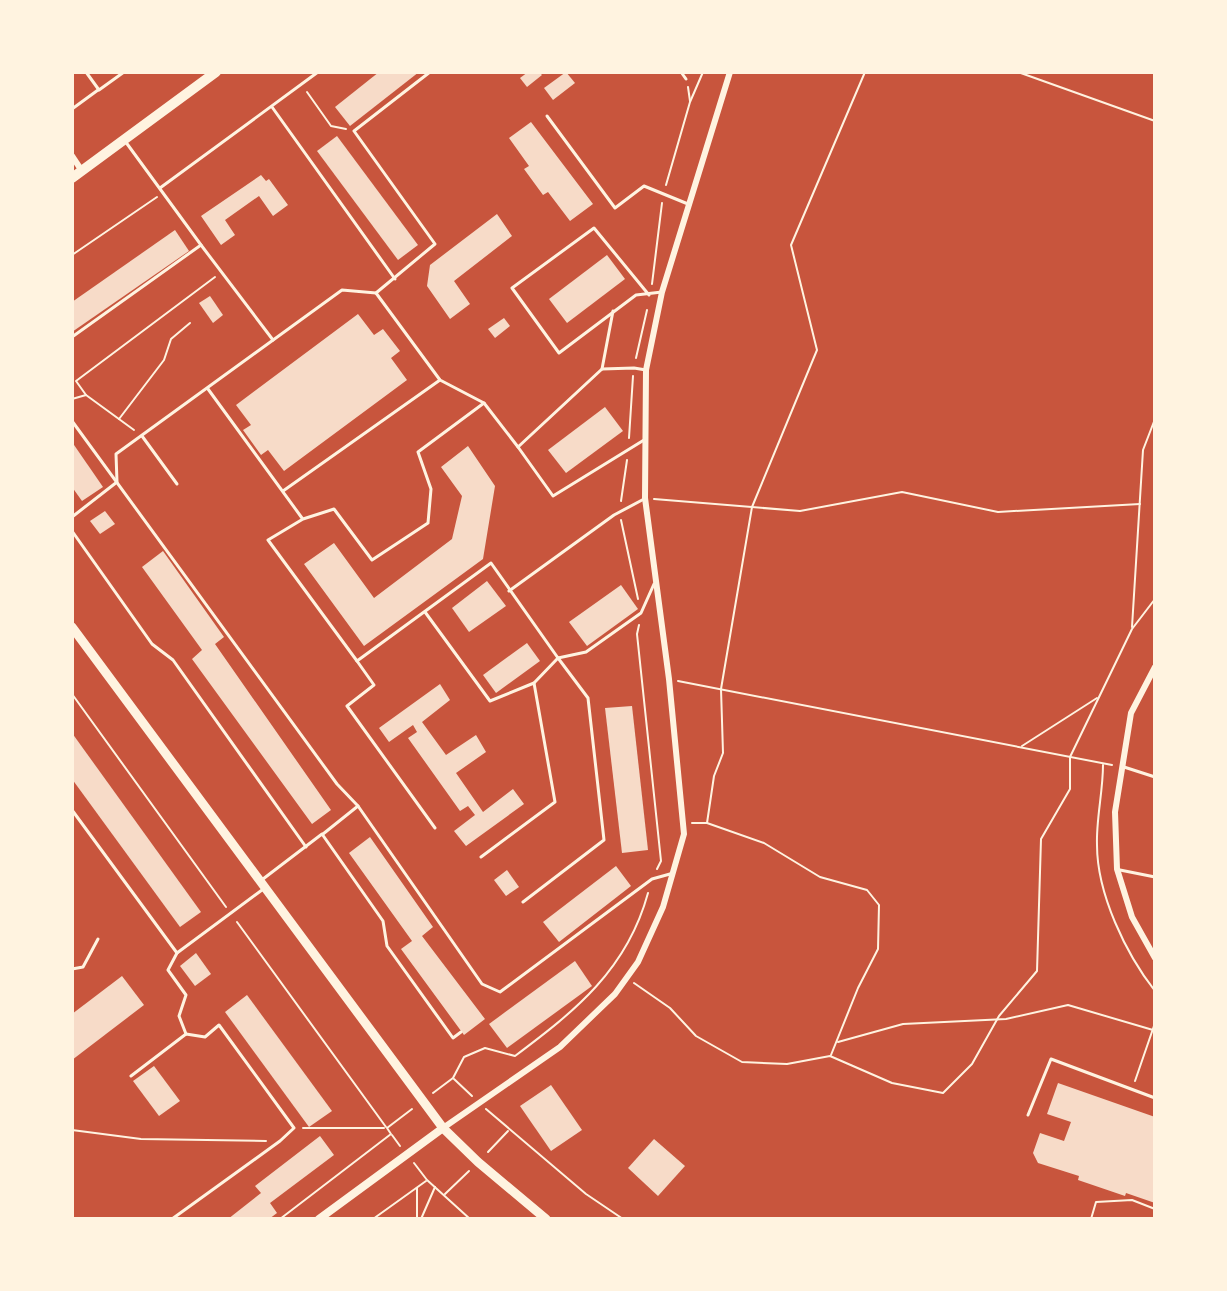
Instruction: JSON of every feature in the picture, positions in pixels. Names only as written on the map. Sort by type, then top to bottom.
[{"type":"main road","points":[[72,178],[216,72]]},
{"type":"main road","points":[[72,627],[443,1128],[546,1219]]},
{"type":"street","points":[[319,1219],[560,1047],[615,994],[638,962],[663,907],[684,834],[669,679],[645,498],[646,370],[662,292],[730,72]]},
{"type":"street","points":[[72,156],[82,171]]},
{"type":"street","points":[[1155,667],[1131,713],[1115,812],[1117,869],[1132,917],[1155,958]]},
{"type":"lane","points":[[86,72],[99,90]]},
{"type":"lane","points":[[72,109],[124,72]]},
{"type":"lane","points":[[160,188],[318,72]]},
{"type":"lane","points":[[117,482],[116,454],[342,290],[376,293],[435,244],[354,131],[430,72]]},
{"type":"lane","points":[[681,72],[686,79]]},
{"type":"lane","points":[[272,107],[395,279]]},
{"type":"lane","points":[[547,116],[615,208],[644,186],[688,204]]},
{"type":"lane","points":[[125,140],[273,340]]},
{"type":"lane","points":[[650,295],[594,228],[512,288],[559,353],[636,295],[650,295],[662,292]]},
{"type":"lane","points":[[72,337],[201,245]]},
{"type":"lane","points":[[376,293],[440,380],[484,403],[553,496],[644,440]]},
{"type":"lane","points":[[518,447],[602,369],[613,311]]},
{"type":"lane","points":[[602,369],[646,370]]},
{"type":"lane","points":[[283,491],[440,380]]},
{"type":"lane","points":[[208,389],[303,519]]},
{"type":"lane","points":[[435,828],[347,706],[374,685],[268,540],[303,519],[334,509],[372,560],[428,523],[431,489],[418,452],[484,403]]},
{"type":"lane","points":[[72,421],[337,784],[358,806],[482,984],[500,992],[652,879],[673,873]]},
{"type":"lane","points":[[142,436],[177,484]]},
{"type":"lane","points":[[72,517],[117,482]]},
{"type":"lane","points":[[509,591],[645,498]]},
{"type":"lane","points":[[72,531],[152,644],[173,660],[306,847]]},
{"type":"lane","points":[[357,661],[491,563],[588,698],[604,840],[523,902]]},
{"type":"lane","points":[[425,611],[490,701],[534,683],[558,658],[586,652],[641,613],[654,584]]},
{"type":"lane","points":[[481,857],[555,802],[534,683]]},
{"type":"lane","points":[[1121,766],[1155,777]]},
{"type":"lane","points":[[186,1034],[179,1016],[186,995],[168,970],[177,953],[358,806]]},
{"type":"lane","points":[[72,810],[177,953]]},
{"type":"lane","points":[[322,834],[383,921],[387,946],[453,1038],[461,1032]]},
{"type":"lane","points":[[1117,869],[1155,877]]},
{"type":"lane","points":[[72,969],[83,967],[98,939]]},
{"type":"lane","points":[[131,1076],[186,1034],[205,1037],[219,1025],[294,1128],[172,1219]]},
{"type":"lane","points":[[1028,1115],[1051,1059],[1155,1098]]},
{"type":"path","points":[[294,1128],[387,1128],[453,1078],[464,1057],[485,1048],[515,1056],[566,1018],[602,982],[644,909],[652,879],[661,861],[637,634],[641,613],[620,513],[634,368],[650,295],[663,192],[690,102],[703,72]]},
{"type":"path","points":[[707,823],[714,776],[723,753],[721,689],[752,507],[817,350],[791,245],[865,72]]},
{"type":"path","points":[[1018,72],[1155,121]]},
{"type":"path","points":[[686,79],[690,102]]},
{"type":"path","points":[[301,85],[331,126],[354,131]]},
{"type":"path","points":[[72,255],[163,193]]},
{"type":"path","points":[[142,436],[86,395],[76,381],[222,272]]},
{"type":"path","points":[[119,419],[164,360],[171,339],[190,323]]},
{"type":"path","points":[[72,399],[86,395]]},
{"type":"path","points":[[1132,629],[1143,450],[1155,419]]},
{"type":"path","points":[[645,498],[800,511],[902,492],[998,512],[1140,504]]},
{"type":"path","points":[[626,978],[670,1008],[696,1036],[742,1062],[787,1064],[830,1056],[892,1083],[943,1093],[972,1064],[997,1019],[1037,971],[1041,839],[1070,789],[1070,757],[1132,629],[1155,599]]},
{"type":"path","points":[[669,679],[1121,766]]},
{"type":"path","points":[[1021,747],[1100,696]]},
{"type":"path","points":[[683,823],[707,823],[764,843],[820,877],[867,890],[879,905],[878,949],[830,1056]]},
{"type":"path","points":[[836,1043],[903,1024],[997,1019],[1068,1005],[1153,1030]]},
{"type":"path","points":[[1132,1089],[1155,1023]]},
{"type":"path","points":[[453,1078],[586,1194],[623,1219]]},
{"type":"path","points":[[280,1219],[391,1134],[387,1128]]},
{"type":"path","points":[[72,1130],[141,1139],[280,1141]]},
{"type":"path","points":[[373,1219],[427,1180],[469,1219]]},
{"type":"path","points":[[417,1187],[419,1219]]},
{"type":"path","points":[[419,1219],[435,1187]]},
{"type":"path","points":[[1091,1219],[1096,1202],[1132,1200],[1155,1209]]},
{"type":"building","points":[[379,72],[419,72],[350,126],[335,107]]},
{"type":"building","points":[[528,72],[542,75],[527,87],[520,78]]},
{"type":"building","points":[[566,72],[575,83],[553,100],[544,88]]},
{"type":"building","points":[[531,122],[593,204],[570,221],[548,192],[543,195],[524,169],[529,166],[509,138]]},
{"type":"building","points":[[337,136],[418,245],[398,260],[317,151]]},
{"type":"building","points":[[261,175],[266,181],[269,179],[288,205],[273,216],[259,196],[225,220],[235,235],[221,245],[201,216]]},
{"type":"building","points":[[497,214],[512,236],[454,281],[470,304],[450,319],[427,286],[430,265]]},
{"type":"building","points":[[175,230],[189,251],[72,332],[72,302]]},
{"type":"building","points":[[607,255],[625,279],[567,323],[549,299]]},
{"type":"building","points":[[210,296],[223,315],[213,323],[199,303]]},
{"type":"building","points":[[358,314],[374,335],[383,329],[400,351],[391,358],[407,380],[284,471],[268,450],[261,455],[243,430],[251,425],[236,405]]},
{"type":"building","points":[[504,318],[510,326],[495,338],[488,329]]},
{"type":"building","points":[[605,407],[623,431],[566,473],[548,450]]},
{"type":"building","points":[[72,442],[103,487],[82,501],[72,487]]},
{"type":"building","points":[[468,446],[495,486],[483,559],[364,646],[304,564],[334,543],[374,598],[452,539],[462,496],[441,467]]},
{"type":"building","points":[[105,511],[115,524],[100,534],[90,521]]},
{"type":"building","points":[[163,551],[224,637],[215,644],[331,810],[312,824],[192,659],[202,650],[142,567]]},
{"type":"building","points":[[487,581],[506,606],[469,632],[452,608]]},
{"type":"building","points":[[621,585],[638,609],[587,646],[569,622]]},
{"type":"building","points":[[527,643],[540,661],[496,693],[483,675]]},
{"type":"building","points":[[440,684],[450,700],[422,722],[446,755],[476,735],[486,752],[456,773],[483,812],[513,789],[524,804],[466,846],[454,831],[475,815],[468,806],[460,811],[408,738],[417,732],[413,725],[389,742],[379,728]]},
{"type":"building","points":[[632,706],[648,850],[622,853],[605,708]]},
{"type":"building","points":[[72,733],[201,912],[180,927],[72,779]]},
{"type":"building","points":[[370,837],[433,927],[422,936],[485,1019],[464,1035],[401,949],[412,941],[349,853]]},
{"type":"building","points":[[616,866],[631,886],[559,942],[543,922]]},
{"type":"building","points":[[507,870],[519,887],[506,896],[494,880]]},
{"type":"building","points":[[196,953],[211,974],[195,986],[180,966]]},
{"type":"building","points":[[575,961],[592,986],[507,1048],[489,1024]]},
{"type":"building","points":[[122,976],[144,1005],[72,1060],[72,1014]]},
{"type":"building","points":[[247,995],[332,1111],[309,1127],[225,1012]]},
{"type":"building","points":[[154,1066],[180,1101],[159,1116],[133,1081]]},
{"type":"building","points":[[1058,1083],[1155,1117],[1155,1203],[1078,1180],[1079,1176],[1038,1163],[1033,1153],[1040,1133],[1064,1141],[1071,1122],[1047,1114]]},
{"type":"building","points":[[551,1085],[582,1130],[551,1151],[520,1106]]},
{"type":"building","points":[[320,1136],[334,1155],[270,1203],[277,1213],[269,1219],[228,1219],[261,1193],[255,1186]]},
{"type":"building","points":[[654,1139],[685,1166],[658,1196],[628,1168]]}]
